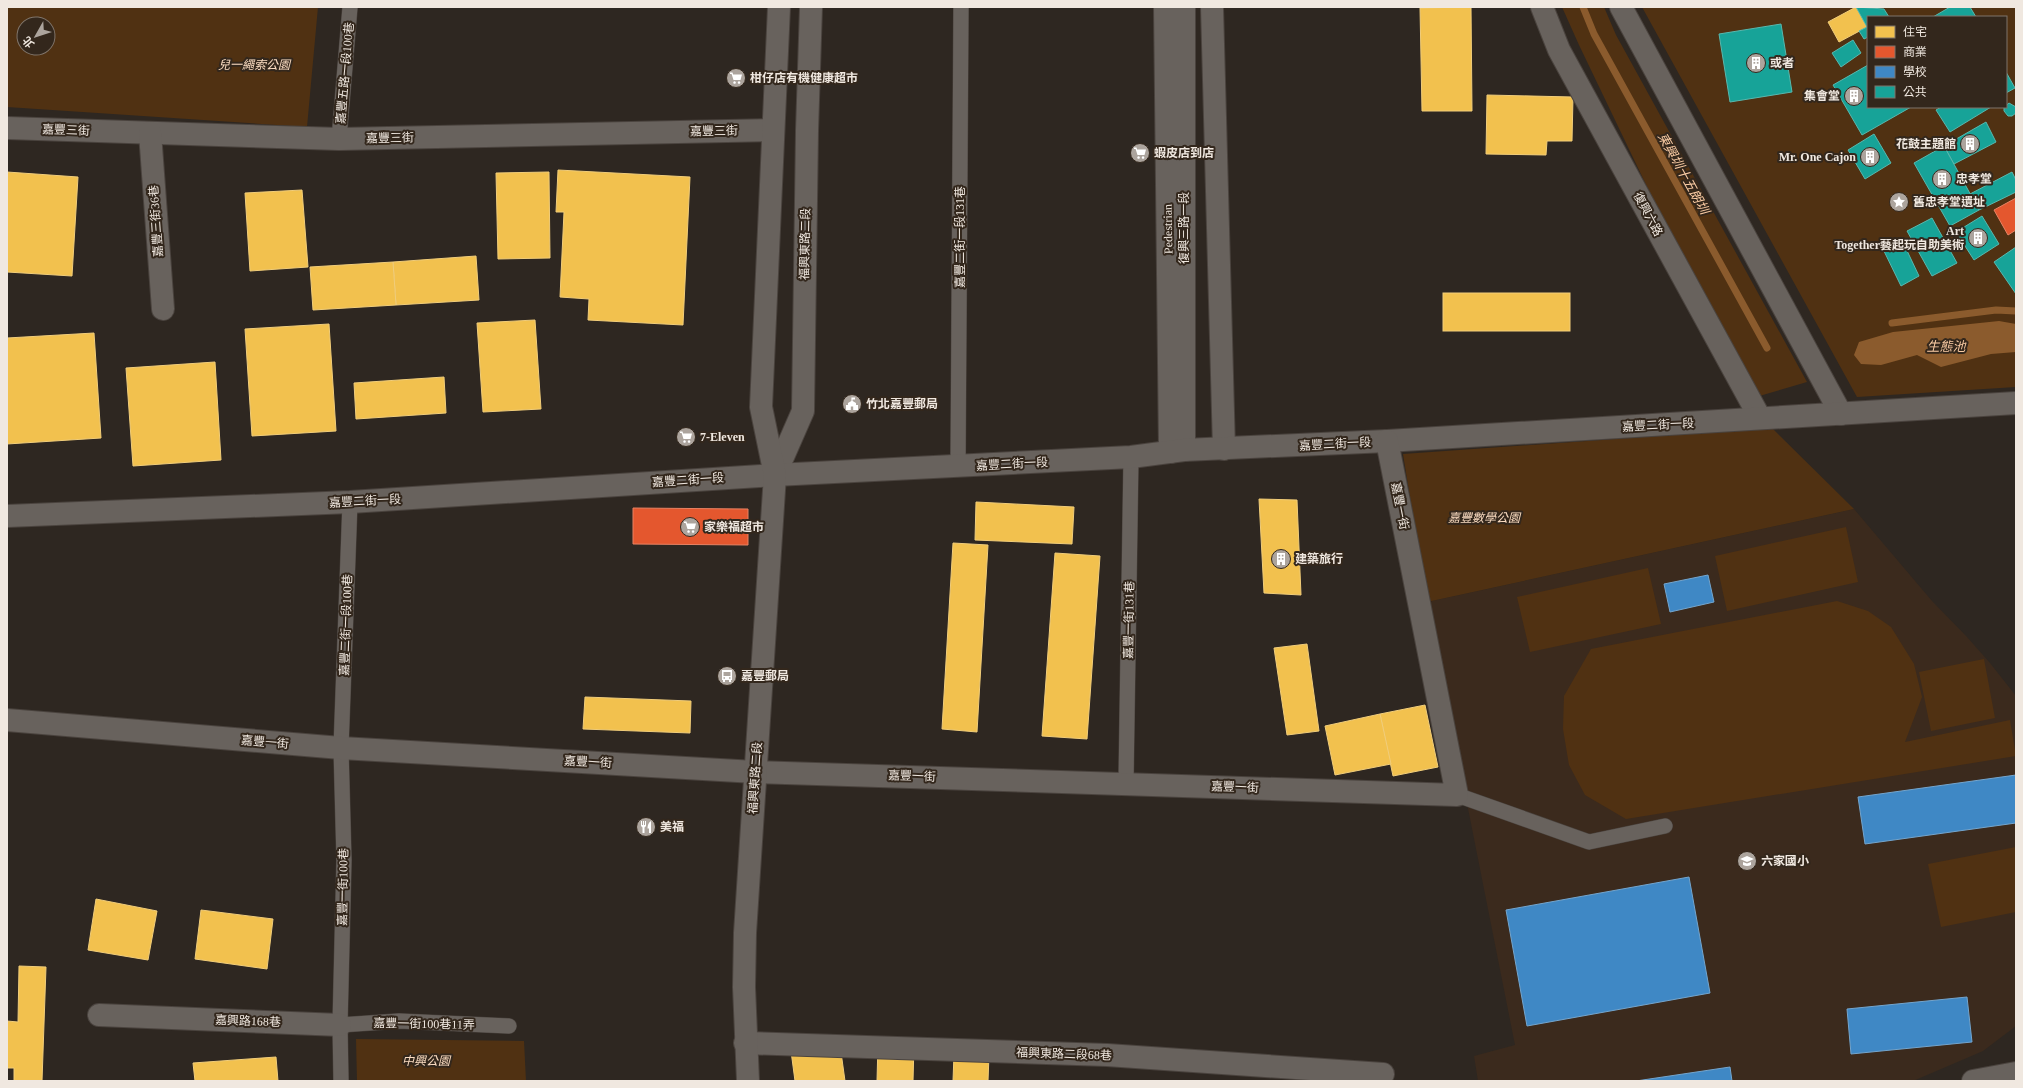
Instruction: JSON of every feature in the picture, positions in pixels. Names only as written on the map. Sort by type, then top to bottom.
[{"type":"street","name":"福興東路二段","points":[[748,1081],[745,1043],[745,933],[775,475],[761,407],[779,7]]},
{"type":"street","name":"福興東路二段","points":[[775,475],[803,410],[806,130],[811,7]]},
{"type":"street","name":"Pedestrian","points":[[1165,7],[1177,451]]},
{"type":"street","name":"復興三路一段","points":[[1177,451],[1184,7]]},
{"type":"street","points":[[1212,7],[1224,449]]},
{"type":"street","name":"復興六路","points":[[1542,7],[1559,50],[1760,418]]},
{"type":"street","points":[[1620,7],[1841,414]]},
{"type":"street","name":"嘉豐三街","points":[[7,128],[339,139],[773,130]]},
{"type":"street","name":"嘉豐三街36巷","points":[[150,133],[163,309]]},
{"type":"street","name":"嘉豐二街一段","points":[[7,516],[350,502],[775,475],[958,467],[1131,457],[1177,451],[1387,441],[2016,403]]},
{"type":"street","name":"嘉豐一街","points":[[7,720],[341,748],[755,772],[1457,795],[1387,441]]},
{"type":"street","name":"嘉興路168巷","points":[[99,1015],[340,1025]]},
{"type":"street","name":"福興東路二段68巷","points":[[745,1043],[1107,1055],[1383,1074]]},
{"type":"street","points":[[1973,1081],[2016,1073]]},
{"type":"lane","name":"嘉豐五路一段100巷","points":[[339,139],[350,7]]},
{"type":"lane","name":"嘉豐二街一段131巷","points":[[958,467],[961,7]]},
{"type":"lane","name":"嘉豐一街131巷","points":[[1126,783],[1131,457]]},
{"type":"lane","name":"嘉豐二街一段100巷","points":[[341,748],[350,502]]},
{"type":"lane","name":"嘉豐一街100巷","points":[[340,1025],[344,860],[341,748]]},
{"type":"lane","points":[[1457,795],[1589,842],[1664,826]]},
{"type":"lane","name":"嘉豐一街100巷11弄","points":[[340,1025],[399,1021],[508,1026]]},
{"type":"lane","points":[[340,1025],[341,1081]]},
{"type":"shaded area","name":"六家國小","points":[[1854,509],[1932,601],[1990,663],[2016,696],[2016,1026],[1983,1051],[1913,1081],[1478,1081],[1474,1056],[1515,1045],[1427,602]]},
{"type":"green space","name":"兒一繩索公園","points":[[7,7],[318,7],[307,127],[7,107]]},
{"type":"green space","points":[[1562,7],[1604,7],[1616,35],[1807,382],[1749,399]]},
{"type":"green space","points":[[1642,7],[2016,7],[2016,387],[1857,397]]},
{"type":"green space","name":"嘉豐數學公園","points":[[1772,428],[1854,509],[1427,602],[1403,454]]},
{"type":"green space","points":[[1846,527],[1858,582],[1727,611],[1715,556]]},
{"type":"green space","points":[[1648,568],[1661,624],[1530,652],[1517,597]]},
{"type":"green space","points":[[1837,601],[1868,611],[1891,627],[1914,664],[1922,697],[1905,742],[2010,720],[2016,756],[1626,819],[1585,795],[1569,765],[1563,729],[1564,696],[1591,649]]},
{"type":"green space","points":[[1984,659],[1995,718],[1931,731],[1919,672]]},
{"type":"green space","points":[[2016,847],[2016,912],[1941,927],[1928,864]]},
{"type":"green space","name":"中興公園","points":[[356,1039],[524,1041],[526,1081],[357,1081]]},
{"type":"water","name":"生態池","points":[[1999,321],[2016,324],[2016,352],[1991,354],[1941,367],[1917,355],[1881,365],[1861,364],[1854,355],[1859,342],[1893,332]]},
{"type":"building: 住宅","points":[[1471,7],[1472,111],[1422,111],[1420,8]]},
{"type":"building: 住宅","points":[[1856,7],[1867,27],[1839,42],[1828,22]]},
{"type":"building: 住宅","points":[[1487,95],[1573,97],[1572,141],[1547,141],[1546,155],[1486,154]]},
{"type":"building: 住宅","points":[[558,170],[690,177],[683,325],[588,320],[589,299],[560,297],[564,212],[556,212]]},
{"type":"building: 住宅","points":[[7,172],[78,177],[72,276],[7,272]]},
{"type":"building: 住宅","points":[[549,172],[550,258],[498,259],[496,173]]},
{"type":"building: 住宅","points":[[302,190],[308,267],[250,271],[245,193]]},
{"type":"building: 住宅","points":[[476,256],[479,300],[396,305],[393,262]]},
{"type":"building: 住宅","points":[[393,262],[396,305],[313,310],[310,267]]},
{"type":"building: 住宅","points":[[1443,293],[1570,293],[1570,331],[1443,331]]},
{"type":"building: 住宅","points":[[535,320],[541,409],[483,412],[477,323]]},
{"type":"building: 住宅","points":[[329,324],[336,431],[252,436],[245,329]]},
{"type":"building: 住宅","points":[[94,333],[101,438],[7,444],[7,338]]},
{"type":"building: 住宅","points":[[215,362],[221,460],[133,466],[126,368]]},
{"type":"building: 住宅","points":[[444,377],[446,413],[356,419],[354,383]]},
{"type":"building: 住宅","name":"建築旅行","points":[[1259,499],[1297,500],[1301,595],[1264,593]]},
{"type":"building: 住宅","points":[[976,502],[1074,507],[1072,544],[975,540]]},
{"type":"building: 住宅","points":[[953,543],[988,545],[977,732],[942,729]]},
{"type":"building: 住宅","points":[[1055,553],[1100,556],[1087,739],[1042,736]]},
{"type":"building: 住宅","points":[[1307,644],[1319,731],[1287,735],[1274,648]]},
{"type":"building: 住宅","points":[[585,697],[691,701],[690,733],[583,729]]},
{"type":"building: 住宅","points":[[1425,705],[1438,767],[1393,776],[1380,714]]},
{"type":"building: 住宅","points":[[1380,714],[1391,764],[1335,775],[1325,726]]},
{"type":"building: 住宅","points":[[96,899],[157,911],[148,960],[88,950]]},
{"type":"building: 住宅","points":[[201,910],[273,919],[267,969],[195,959]]},
{"type":"building: 住宅","points":[[19,966],[46,967],[42,1081],[14,1081],[14,1068],[7,1068],[7,1021],[18,1022]]},
{"type":"building: 住宅","points":[[878,1043],[914,1044],[913,1081],[877,1081]]},
{"type":"building: 住宅","points":[[840,1045],[845,1081],[795,1081],[791,1051]]},
{"type":"building: 住宅","points":[[954,1054],[989,1055],[988,1081],[953,1081]]},
{"type":"building: 住宅","points":[[276,1057],[278,1081],[195,1081],[193,1063]]},
{"type":"building: 商業","points":[[2016,198],[2016,230],[2008,235],[1994,210]]},
{"type":"building: 商業","name":"家樂福超市","points":[[633,508],[748,509],[748,545],[633,544]]},
{"type":"building: 學校","points":[[1708,575],[1714,602],[1670,612],[1664,584]]},
{"type":"building: 學校","points":[[2016,775],[2016,823],[1865,844],[1858,797]]},
{"type":"building: 學校","points":[[1689,877],[1710,993],[1527,1026],[1506,910]]},
{"type":"building: 學校","points":[[1967,997],[1972,1042],[1851,1054],[1847,1009]]},
{"type":"building: 學校","points":[[1730,1067],[1732,1081],[1636,1081]]},
{"type":"building: 公共","points":[[1856,7],[1884,9],[1888,16],[1867,16],[1867,27]]},
{"type":"building: 公共","points":[[1950,7],[1970,7],[1975,16],[1935,16]]},
{"type":"building: 公共","name":"或者","points":[[1781,24],[1792,92],[1730,102],[1719,34]]},
{"type":"building: 公共","points":[[1867,27],[1867,38],[1864,39],[1859,31]]},
{"type":"building: 公共","points":[[1853,40],[1861,53],[1841,67],[1832,53]]},
{"type":"building: 公共","name":"集會堂","points":[[1867,66],[1867,108],[1909,108],[1862,135],[1833,85]]},
{"type":"building: 公共","points":[[2007,74],[2015,88],[2007,92]]},
{"type":"building: 公共","points":[[2009,103],[2016,107],[2016,113],[2012,116],[2008,116],[2004,111],[2004,108],[2007,108],[2007,105]]},
{"type":"building: 公共","points":[[1939,108],[1989,108],[1950,132],[1936,110]]},
{"type":"building: 公共","name":"花鼓主題館","points":[[1986,122],[1996,142],[1954,164],[1944,146]]},
{"type":"building: 公共","name":"Mr. One Cajon","points":[[1874,134],[1891,163],[1865,179],[1848,150]]},
{"type":"building: 公共","name":"忠孝堂","points":[[1944,146],[1979,210],[1950,226],[1914,163]]},
{"type":"building: 公共","points":[[2012,172],[2016,180],[2016,192],[1979,210],[1970,194]]},
{"type":"building: 公共","name":"Art Together藝起玩自助美術","points":[[1982,216],[1999,244],[1974,260],[1956,232]]},
{"type":"building: 公共","points":[[1932,218],[1957,263],[1932,276],[1907,231]]},
{"type":"building: 公共","points":[[1901,238],[1919,276],[1901,286],[1882,247]]},
{"type":"building: 公共","points":[[2016,247],[2016,294],[1994,262]]},
{"type":"waterway","name":"東興圳十五朗圳","points":[[1583,7],[1594,34],[1767,348]]},
{"type":"waterway","name":"東興圳十五朗圳","points":[[1892,323],[1996,310],[2016,311]]},
{"type":"place","name":"或者","points":[[1756,63]]},
{"type":"place","name":"柑仔店有機健康超市","points":[[736,78]]},
{"type":"place","name":"集會堂","points":[[1854,96]]},
{"type":"place","name":"花鼓主題館","points":[[1970,144]]},
{"type":"place","name":"蝦皮店到店","points":[[1140,153]]},
{"type":"place","name":"Mr. One Cajon","points":[[1870,157]]},
{"type":"place","name":"忠孝堂","points":[[1942,179]]},
{"type":"place","name":"舊忠孝堂遺址","points":[[1899,202]]},
{"type":"place","name":"Art Together藝起玩自助美術","points":[[1978,238]]},
{"type":"place","name":"竹北嘉豐郵局","points":[[852,404]]},
{"type":"place","name":"7-Eleven","points":[[686,437]]},
{"type":"place","name":"家樂福超市","points":[[690,527]]},
{"type":"place","name":"建築旅行","points":[[1281,559]]},
{"type":"place","name":"嘉豐郵局","points":[[727,676]]},
{"type":"place","name":"美福","points":[[646,827]]},
{"type":"place","name":"六家國小","points":[[1747,861]]}]
